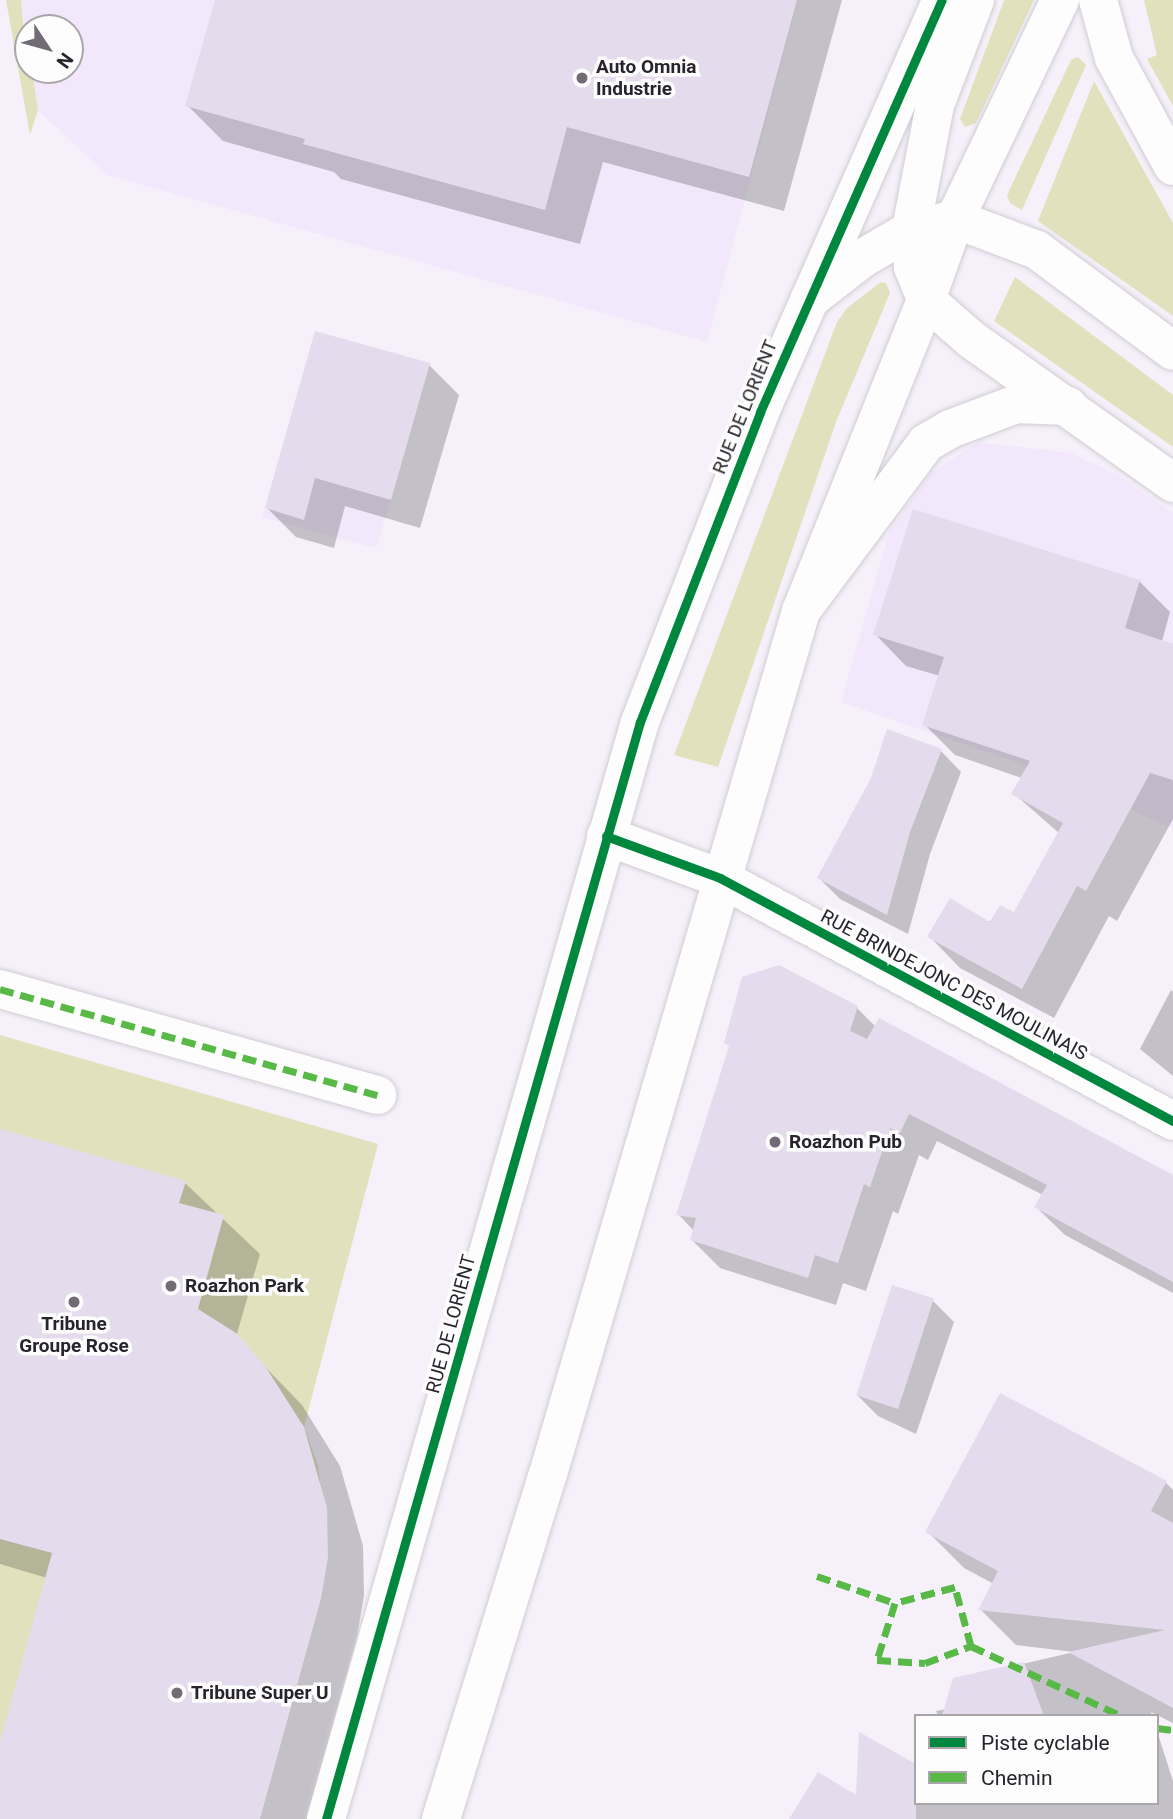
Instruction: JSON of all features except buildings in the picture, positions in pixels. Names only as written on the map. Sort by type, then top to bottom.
[{"type":"main road","name":"RUE DE LORIENT","points":[[326,1819],[640,722],[760,412],[942,0]]},
{"type":"main road","points":[[975,0],[935,105],[911,230],[913,267],[926,300],[972,340],[1173,483]]},
{"type":"main road","points":[[441,1819],[548,1474],[720,878],[801,611],[926,300],[954,219],[1060,0]]},
{"type":"main road","points":[[1098,0],[1114,58],[1173,166]]},
{"type":"main road","points":[[809,300],[863,258],[911,230],[954,219],[1037,250],[1173,351]]},
{"type":"main road","points":[[801,611],[926,443],[950,429],[1016,404],[1068,406]]},
{"type":"main road","points":[[606,836],[720,878]]},
{"type":"main road","name":"RUE BRINDEJONC DES MOULINAIS","points":[[720,878],[1173,1121]]},
{"type":"main road","points":[[0,989],[377,1095]]},
{"type":"shaded area","points":[[21,0],[798,0],[707,342],[107,175],[38,110],[34,84],[84,84],[84,14],[23,14]]},
{"type":"shaded area","points":[[315,331],[391,500],[376,548],[262,517]]},
{"type":"shaded area","points":[[978,442],[1071,453],[1116,474],[1173,513],[1173,828],[1033,768],[841,702],[889,532],[932,472]]},
{"type":"green space","points":[[6,0],[21,0],[22,14],[14,14],[14,45]]},
{"type":"green space","points":[[1004,0],[1034,0],[976,123],[965,127],[960,119]]},
{"type":"green space","points":[[1144,0],[1173,0],[1173,106],[1147,59],[1157,55]]},
{"type":"green space","points":[[1078,57],[1086,65],[1022,210],[1010,203],[1007,195],[1071,60]]},
{"type":"green space","points":[[1094,81],[1173,223],[1173,316],[1038,221]]},
{"type":"green space","points":[[21,84],[34,84],[38,110],[30,135]]},
{"type":"green space","points":[[1015,277],[1173,395],[1173,447],[994,321]]},
{"type":"green space","points":[[881,282],[886,283],[890,293],[836,422],[718,767],[674,755],[837,322],[847,308]]},
{"type":"green space","name":"Roazhon Park","points":[[0,1035],[378,1144],[304,1427],[318,1466],[328,1550],[321,1599],[260,1819],[0,1819]]},
{"type":"marked path","points":[[0,989],[377,1095]]},
{"type":"marked path","points":[[817,1576],[895,1603],[877,1660],[925,1663],[971,1646],[955,1587],[895,1603]]},
{"type":"marked path","points":[[971,1646],[1118,1714]]},
{"type":"marked path","points":[[1159,1728],[1173,1730]]},
{"type":"cycle path","points":[[326,1819],[640,722],[760,412],[942,0]]},
{"type":"cycle path","points":[[606,836],[720,878],[1173,1121]]},
{"type":"place","name":"Auto Omnia Industrie","points":[[582,78]]},
{"type":"place","name":"Roazhon Pub","points":[[775,1142]]},
{"type":"place","name":"Roazhon Park","points":[[171,1286]]},
{"type":"place","name":"Tribune Groupe Rose","points":[[74,1302]]},
{"type":"place","name":"Tribune Super U","points":[[177,1693]]}]
